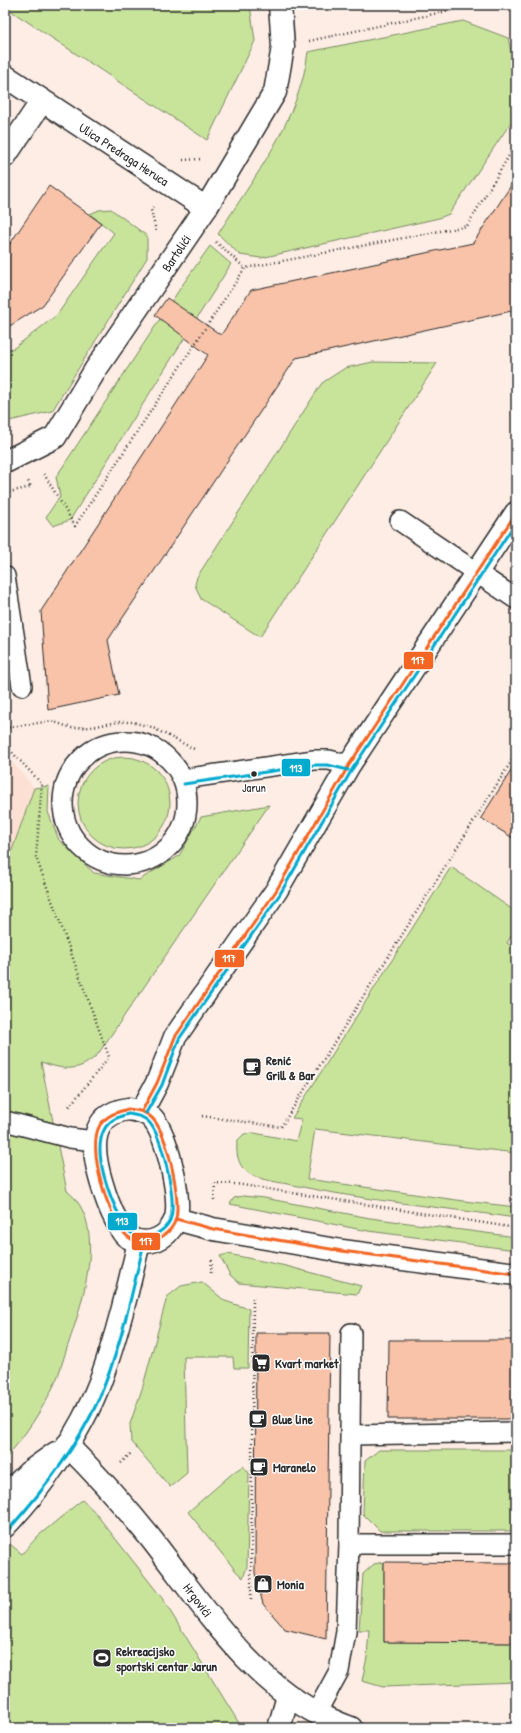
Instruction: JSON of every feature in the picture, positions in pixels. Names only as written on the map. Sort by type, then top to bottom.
[{"type":"street","name":"Bartolići","points":[[5,462],[55,437],[96,369],[206,208],[275,92],[282,47],[280,5]]},
{"type":"street","name":"Ulica Predraga Heruca","points":[[5,76],[168,181],[206,208]]},
{"type":"street","points":[[5,156],[42,101]]},
{"type":"street","points":[[142,1111],[157,1083],[175,1037],[276,891],[349,765],[516,513]]},
{"type":"street","points":[[128,1109],[142,1111],[152,1118],[160,1128],[167,1146],[175,1182],[176,1219],[164,1236],[155,1241],[139,1242],[126,1237],[109,1207],[96,1164],[94,1141],[98,1129],[106,1118],[118,1110],[128,1109]]},
{"type":"street","points":[[176,1219],[213,1229],[342,1251],[516,1274]]},
{"type":"street","points":[[5,1526],[26,1504],[67,1445],[99,1384],[112,1348],[139,1242]]},
{"type":"street","points":[[5,1496],[28,1473],[67,1445]]},
{"type":"street","name":"Hrgovići","points":[[67,1445],[117,1496],[214,1621],[246,1657],[288,1696],[316,1713],[351,1728]]},
{"type":"street","points":[[279,1728],[288,1696]]},
{"type":"lane","points":[[400,521],[516,599]]},
{"type":"lane","points":[[5,576],[22,686]]},
{"type":"lane","points":[[125,740],[143,742],[160,750],[173,763],[183,779],[187,798],[185,819],[182,826],[176,838],[162,853],[144,862],[124,865],[103,862],[85,851],[71,836],[63,817],[62,796],[67,779],[73,768],[89,750],[106,742],[125,740]]},
{"type":"lane","points":[[183,779],[314,760],[329,760],[349,765]]},
{"type":"lane","points":[[5,1121],[70,1138],[94,1141]]},
{"type":"lane","points":[[316,1713],[339,1671],[346,1632],[349,1544],[352,1333]]},
{"type":"lane","points":[[351,1435],[516,1432]]},
{"type":"lane","points":[[349,1544],[516,1544]]},
{"type":"path","points":[[305,42],[475,5]]},
{"type":"path","points":[[43,474],[75,526],[245,268],[467,226],[516,144]]},
{"type":"path","points":[[214,240],[245,268]]},
{"type":"path","points":[[68,1108],[109,1057],[36,857],[42,784],[9,749],[5,727],[51,721],[72,728],[90,727],[117,722],[132,722],[151,727],[201,752]]},
{"type":"path","points":[[202,1116],[281,1127],[516,754]]},
{"type":"path","points":[[214,1193],[215,1183],[236,1184],[516,1228]]},
{"type":"path","points":[[251,1599],[253,1296]]},
{"type":"shaded area","points":[[5,753],[34,788],[5,870]]},
{"type":"green space","points":[[5,5],[126,5],[126,7],[137,5],[250,5],[255,41],[207,140],[5,7]]},
{"type":"green space","points":[[463,21],[508,38],[516,73],[516,115],[449,214],[439,218],[261,258],[240,255],[218,234],[260,170],[285,125],[295,102],[303,77],[308,52]]},
{"type":"green space","points":[[111,209],[147,236],[147,258],[52,411],[5,422],[5,350],[14,348],[57,315],[114,233],[90,214],[99,210]]},
{"type":"green space","points":[[210,246],[231,264],[70,520],[53,526],[46,517],[60,496],[56,477],[183,284]]},
{"type":"green space","points":[[373,362],[437,363],[260,637],[201,599],[195,585],[197,577],[322,383],[345,368]]},
{"type":"green space","points":[[124,757],[141,761],[156,771],[166,786],[170,803],[166,820],[156,835],[141,845],[124,849],[107,845],[92,835],[82,820],[78,803],[82,786],[92,771],[107,761]]},
{"type":"green space","points":[[49,786],[48,812],[59,840],[94,873],[139,880],[179,856],[201,817],[269,805],[98,1054],[84,1064],[71,1068],[57,1067],[41,1062],[67,1191],[80,1206],[87,1224],[90,1244],[88,1266],[79,1311],[55,1383],[33,1422],[5,1459],[5,870],[34,788]]},
{"type":"green space","points":[[451,867],[516,912],[516,928],[507,943],[516,949],[516,1153],[315,1129],[307,1179],[516,1207],[516,1218],[321,1191],[266,1180],[247,1172],[239,1161],[237,1141],[244,1134],[254,1133],[296,1141],[302,1119],[292,1118]]},
{"type":"green space","points":[[243,1196],[264,1198],[370,1218],[516,1237],[516,1250],[368,1231],[230,1204],[234,1198]]},
{"type":"green space","points":[[228,1254],[286,1266],[361,1286],[357,1294],[239,1283],[230,1275],[220,1256]]},
{"type":"green space","points":[[202,1282],[225,1301],[249,1309],[248,1368],[234,1368],[233,1357],[184,1357],[187,1473],[170,1487],[131,1441],[130,1424],[143,1386],[167,1297],[181,1286]]},
{"type":"green space","points":[[379,1450],[516,1450],[516,1531],[380,1531],[363,1514],[365,1461]]},
{"type":"green space","points":[[243,1466],[249,1473],[247,1567],[243,1578],[188,1512]]},
{"type":"green space","name":"Rekreacijsko sportski centar Jarun","points":[[82,1500],[93,1510],[162,1598],[242,1728],[5,1728],[5,1540],[22,1554],[38,1536]]},
{"type":"green space","points":[[384,1562],[384,1642],[516,1643],[516,1682],[383,1687],[362,1681],[367,1657],[369,1630],[359,1630],[363,1574],[374,1564]]},
{"type":"building","points":[[516,178],[516,310],[296,358],[108,640],[119,695],[48,710],[41,611],[208,355],[155,315],[167,298],[221,335],[251,290],[473,243]]},
{"type":"building","points":[[49,186],[101,223],[43,305],[5,329],[5,251]]},
{"type":"building","points":[[516,763],[516,840],[481,818]]},
{"type":"building","points":[[256,1333],[330,1333],[326,1639],[285,1629],[263,1604],[255,1573]]},
{"type":"building","points":[[389,1340],[516,1340],[516,1419],[388,1419]]},
{"type":"building","points":[[384,1562],[516,1563],[516,1643],[384,1642]]},
{"type":"transit line","name":"117","points":[[142,1111],[157,1083],[175,1037],[276,891],[349,765],[516,513]]},
{"type":"transit line","name":"113","points":[[146,1113],[162,1085],[179,1039],[280,894],[353,768],[516,522]]},
{"type":"transit line","name":"113","points":[[184,784],[314,765],[328,765],[348,770]]},
{"type":"transit line","name":"117","points":[[128,1109],[146,1113],[157,1124],[167,1150],[175,1181],[177,1208],[175,1222],[170,1230],[163,1236],[147,1242],[140,1242],[130,1238],[118,1225],[106,1198],[97,1165],[96,1135],[100,1125],[109,1116],[128,1109]]},
{"type":"transit line","name":"113","points":[[128,1114],[144,1118],[153,1128],[163,1152],[170,1182],[172,1208],[170,1220],[160,1231],[147,1237],[134,1235],[125,1226],[112,1199],[101,1163],[100,1151],[104,1130],[111,1121],[128,1114]]},
{"type":"transit line","name":"117","points":[[176,1219],[213,1229],[342,1251],[516,1274]]},
{"type":"transit line","name":"113","points":[[9,1529],[58,1469],[79,1437],[97,1403],[119,1344],[144,1243]]},
{"type":"place","name":"Jarun","points":[[254,774]]},
{"type":"place","name":"Renić Grill & Bar","points":[[252,1067]]},
{"type":"place","name":"Kvart market","points":[[261,1363]]},
{"type":"place","name":"Blue line","points":[[258,1419]]},
{"type":"place","name":"Maranelo","points":[[259,1467]]},
{"type":"place","name":"Monia","points":[[263,1584]]},
{"type":"place","name":"Rekreacijsko sportski centar Jarun","points":[[102,1658]]}]
